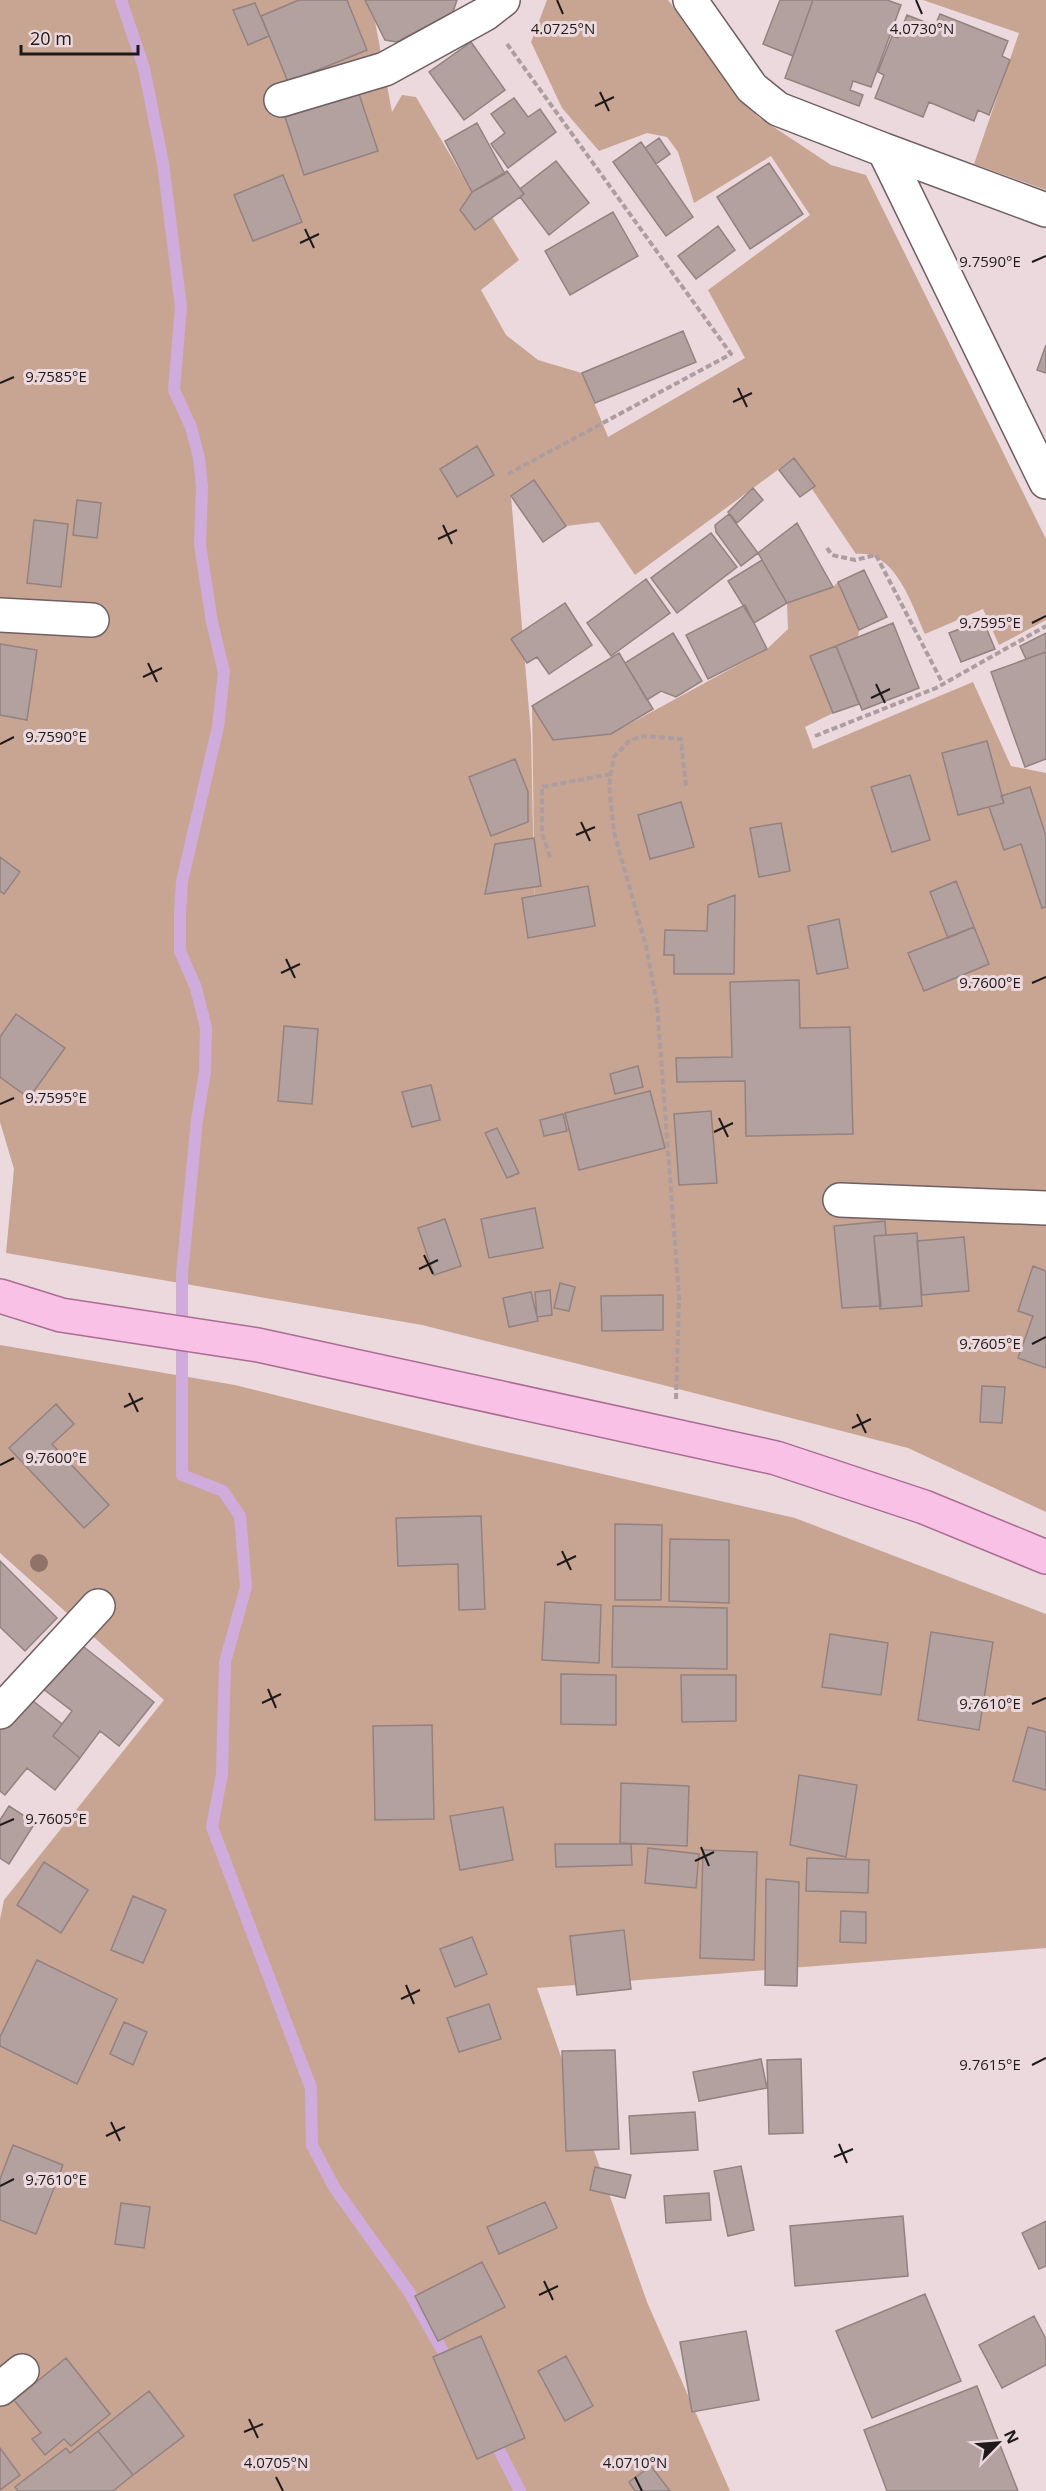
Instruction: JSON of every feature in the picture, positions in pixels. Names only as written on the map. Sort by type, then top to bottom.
[{"type":"main road","points":[[0,1296],[61,1315],[258,1345],[776,1458],[924,1507],[1046,1557]]},
{"type":"street","points":[[690,0],[752,88],[778,109],[1046,210]]},
{"type":"street","points":[[282,100],[386,69],[494,7]]},
{"type":"street","points":[[884,150],[1046,482]]},
{"type":"street","points":[[0,615],[92,620]]},
{"type":"street","points":[[840,1200],[1046,1208]]},
{"type":"street","points":[[0,1712],[98,1606]]},
{"type":"path","points":[[494,7],[731,354],[508,474]]},
{"type":"path","points":[[827,548],[832,555],[855,560],[876,555],[943,684]]},
{"type":"path","points":[[815,736],[943,684],[1046,626]]},
{"type":"path","points":[[674,1436],[679,1297],[657,1004],[646,945],[614,832],[609,785],[614,757],[630,740],[645,736],[681,739],[686,787]]},
{"type":"path","points":[[550,857],[542,833],[542,787],[611,774]]},
{"type":"shaded area","points":[[0,0],[371,0],[392,112],[402,95],[416,97],[472,192],[461,210],[492,217],[519,260],[481,290],[506,335],[538,360],[582,373],[608,437],[745,358],[708,290],[810,215],[771,156],[694,203],[678,152],[667,137],[647,133],[599,151],[562,108],[531,42],[547,0],[668,0],[757,116],[831,165],[866,175],[1046,539],[1046,620],[999,645],[983,609],[925,634],[908,595],[892,569],[870,555],[856,554],[812,489],[815,486],[794,458],[635,575],[599,522],[566,526],[534,480],[511,496],[531,734],[535,923],[532,706],[553,740],[611,734],[767,649],[788,629],[787,603],[833,587],[838,582],[859,630],[858,637],[811,656],[833,713],[805,727],[813,749],[973,682],[1011,766],[1046,773],[1046,1512],[908,1448],[655,1383],[422,1325],[6,1253],[14,1169],[0,1122]]},
{"type":"shaded area","points":[[923,0],[1046,0],[1046,190],[974,164],[1019,33]]},
{"type":"shaded area","points":[[0,1345],[235,1385],[476,1445],[795,1518],[1046,1614],[1046,1948],[537,1988],[647,2302],[730,2491],[0,2491],[0,1919],[4,1900],[164,1700],[0,1553]]},
{"type":"building","points":[[299,0],[347,0],[367,50],[288,82],[261,16]]},
{"type":"building","points":[[365,0],[457,0],[453,12],[397,42],[385,40]]},
{"type":"building","points":[[780,0],[813,0],[793,56],[763,44]]},
{"type":"building","points":[[813,0],[887,0],[901,5],[871,87],[853,81],[850,90],[863,95],[859,106],[785,78]]},
{"type":"building","points":[[255,3],[269,36],[248,45],[233,10]]},
{"type":"building","points":[[940,14],[1008,41],[1002,56],[1010,60],[989,115],[978,110],[974,121],[929,102],[923,117],[875,98],[884,75],[878,72],[892,36],[898,38],[907,15],[935,26]]},
{"type":"building","points":[[471,42],[505,90],[464,120],[429,72]]},
{"type":"building","points":[[359,94],[378,151],[304,175],[285,117]]},
{"type":"building","points":[[514,98],[528,117],[540,109],[556,132],[508,168],[491,144],[505,133],[491,114]]},
{"type":"building","points":[[477,123],[505,174],[472,192],[445,141]]},
{"type":"building","points":[[659,138],[670,154],[656,164],[645,148]]},
{"type":"building","points":[[641,142],[693,217],[666,236],[613,162]]},
{"type":"building","points":[[556,161],[589,203],[549,235],[520,197],[524,194],[520,189]]},
{"type":"building","points":[[769,163],[803,214],[750,249],[717,197]]},
{"type":"building","points":[[507,171],[524,194],[475,230],[460,210],[472,192]]},
{"type":"building","points":[[283,175],[302,222],[253,241],[234,195]]},
{"type":"building","points":[[613,212],[638,256],[570,295],[545,251]]},
{"type":"building","points":[[718,226],[735,250],[696,279],[678,256]]},
{"type":"building","points":[[683,331],[696,362],[595,403],[582,373]]},
{"type":"building","points":[[1046,345],[1046,373],[1037,370]]},
{"type":"building","points":[[477,446],[494,475],[457,497],[440,469]]},
{"type":"building","points":[[794,458],[815,486],[800,497],[779,470]]},
{"type":"building","points":[[534,480],[566,526],[543,542],[511,496]]},
{"type":"building","points":[[753,488],[763,500],[737,523],[728,512]]},
{"type":"building","points":[[77,500],[101,503],[97,538],[73,535]]},
{"type":"building","points":[[729,514],[758,553],[741,566],[716,532],[715,525]]},
{"type":"building","points":[[34,520],[68,524],[61,587],[27,583]]},
{"type":"building","points":[[797,523],[833,587],[787,603],[758,553]]},
{"type":"building","points":[[711,533],[737,567],[677,613],[651,578]]},
{"type":"building","points":[[762,560],[787,603],[754,623],[728,581]]},
{"type":"building","points":[[864,570],[887,617],[859,630],[838,582]]},
{"type":"building","points":[[646,579],[670,613],[611,656],[587,623]]},
{"type":"building","points":[[565,603],[592,645],[549,674],[537,657],[527,663],[511,639]]},
{"type":"building","points":[[745,605],[767,649],[708,679],[686,635]]},
{"type":"building","points":[[983,620],[995,649],[961,662],[949,633]]},
{"type":"building","points":[[893,623],[919,688],[862,710],[836,646]]},
{"type":"building","points":[[673,633],[702,681],[676,697],[661,691],[647,700],[625,663]]},
{"type":"building","points":[[1046,633],[1046,652],[1026,659],[1020,646]]},
{"type":"building","points":[[0,644],[37,650],[27,720],[0,715]]},
{"type":"building","points":[[836,646],[859,704],[833,713],[810,656]]},
{"type":"building","points":[[1046,652],[1046,759],[1025,767],[991,672]]},
{"type":"building","points":[[619,653],[653,709],[611,734],[553,740],[532,706]]},
{"type":"building","points":[[987,741],[1004,803],[958,815],[942,753]]},
{"type":"building","points":[[515,759],[528,792],[528,822],[491,836],[469,777]]},
{"type":"building","points":[[910,775],[930,840],[892,852],[871,787]]},
{"type":"building","points":[[1030,787],[1046,836],[1046,907],[1042,908],[1021,844],[1004,850],[989,807],[1004,803],[1001,796]]},
{"type":"building","points":[[681,802],[694,847],[650,859],[638,815]]},
{"type":"building","points":[[781,823],[790,871],[759,877],[750,828]]},
{"type":"building","points":[[534,838],[541,886],[485,894],[495,844]]},
{"type":"building","points":[[0,857],[20,872],[4,894],[0,891]]},
{"type":"building","points":[[956,881],[974,927],[948,938],[930,892]]},
{"type":"building","points":[[588,886],[595,926],[528,938],[522,898]]},
{"type":"building","points":[[735,895],[734,974],[674,974],[674,955],[664,955],[665,930],[707,931],[708,905]]},
{"type":"building","points":[[839,919],[848,968],[817,974],[808,926]]},
{"type":"building","points":[[974,927],[989,964],[924,991],[908,953]]},
{"type":"building","points":[[799,980],[800,1028],[850,1027],[853,1134],[746,1136],[745,1081],[677,1082],[676,1058],[732,1057],[730,982]]},
{"type":"building","points":[[16,1014],[65,1048],[29,1098],[0,1077],[0,1037]]},
{"type":"building","points":[[284,1026],[318,1029],[312,1104],[278,1101]]},
{"type":"building","points":[[638,1066],[643,1087],[615,1094],[610,1074]]},
{"type":"building","points":[[431,1085],[440,1120],[412,1127],[402,1092]]},
{"type":"building","points":[[650,1091],[665,1148],[579,1170],[565,1113]]},
{"type":"building","points":[[711,1111],[717,1183],[679,1185],[674,1114]]},
{"type":"building","points":[[563,1114],[567,1131],[544,1136],[540,1120]]},
{"type":"building","points":[[497,1128],[519,1173],[507,1178],[485,1133]]},
{"type":"building","points":[[535,1208],[543,1248],[489,1258],[481,1219]]},
{"type":"building","points":[[445,1219],[461,1266],[434,1275],[418,1228]]},
{"type":"building","points":[[885,1221],[886,1235],[874,1236],[881,1306],[842,1308],[834,1226]]},
{"type":"building","points":[[917,1233],[922,1306],[880,1309],[874,1236]]},
{"type":"building","points":[[964,1237],[969,1291],[922,1295],[917,1241]]},
{"type":"building","points":[[1033,1266],[1046,1271],[1046,1368],[1018,1358],[1033,1316],[1018,1311]]},
{"type":"building","points":[[560,1283],[575,1287],[569,1311],[554,1308]]},
{"type":"building","points":[[550,1290],[552,1315],[537,1317],[535,1292]]},
{"type":"building","points":[[531,1292],[538,1321],[509,1327],[503,1298]]},
{"type":"building","points":[[663,1295],[663,1330],[602,1331],[601,1296]]},
{"type":"building","points":[[982,1386],[1005,1387],[1002,1423],[980,1422]]},
{"type":"building","points":[[56,1404],[74,1424],[52,1444],[109,1505],[84,1528],[9,1448]]},
{"type":"building","points":[[481,1516],[485,1609],[459,1610],[458,1564],[398,1566],[396,1518]]},
{"type":"building","points":[[615,1524],[662,1525],[661,1600],[615,1600]]},
{"type":"building","points":[[670,1539],[729,1540],[729,1603],[669,1601]]},
{"type":"building","points":[[0,1561],[57,1618],[25,1651],[0,1627]]},
{"type":"building","points":[[545,1602],[601,1605],[599,1663],[542,1660]]},
{"type":"building","points":[[613,1606],[727,1608],[727,1669],[612,1667]]},
{"type":"building","points":[[931,1632],[993,1642],[979,1730],[918,1720]]},
{"type":"building","points":[[830,1634],[888,1643],[881,1695],[822,1687]]},
{"type":"building","points":[[75,1640],[154,1702],[119,1746],[100,1731],[80,1758],[53,1736],[72,1711],[42,1688]]},
{"type":"building","points":[[561,1674],[616,1675],[616,1725],[561,1724]]},
{"type":"building","points":[[681,1675],[736,1675],[736,1721],[682,1722]]},
{"type":"building","points":[[23,1693],[62,1724],[53,1736],[80,1758],[55,1790],[27,1768],[5,1795],[0,1791],[0,1723]]},
{"type":"building","points":[[432,1725],[434,1819],[375,1820],[373,1726]]},
{"type":"building","points":[[1028,1727],[1046,1732],[1046,1790],[1013,1781]]},
{"type":"building","points":[[799,1775],[857,1785],[846,1857],[790,1845]]},
{"type":"building","points":[[621,1783],[689,1786],[687,1846],[620,1843]]},
{"type":"building","points":[[9,1806],[35,1823],[9,1864],[0,1858],[0,1820]]},
{"type":"building","points":[[503,1807],[513,1860],[460,1870],[450,1816]]},
{"type":"building","points":[[555,1844],[631,1844],[632,1865],[556,1867]]},
{"type":"building","points":[[648,1848],[699,1854],[696,1888],[645,1883]]},
{"type":"building","points":[[703,1850],[757,1852],[754,1960],[700,1958]]},
{"type":"building","points":[[807,1858],[869,1860],[868,1893],[806,1891]]},
{"type":"building","points":[[44,1862],[88,1890],[61,1933],[17,1905]]},
{"type":"building","points":[[766,1879],[799,1882],[797,1986],[765,1985]]},
{"type":"building","points":[[133,1896],[166,1910],[143,1963],[111,1950]]},
{"type":"building","points":[[841,1911],[866,1912],[866,1943],[840,1942]]},
{"type":"building","points":[[624,1930],[631,1989],[577,1995],[570,1936]]},
{"type":"building","points":[[472,1937],[487,1974],[455,1987],[440,1949]]},
{"type":"building","points":[[37,1960],[117,1999],[77,2084],[0,2046],[0,2037]]},
{"type":"building","points":[[489,2004],[501,2039],[459,2052],[447,2018]]},
{"type":"building","points":[[124,2022],[147,2032],[133,2065],[110,2054]]},
{"type":"building","points":[[615,2050],[619,2149],[566,2151],[562,2051]]},
{"type":"building","points":[[761,2059],[767,2088],[699,2101],[693,2072]]},
{"type":"building","points":[[801,2059],[803,2133],[769,2134],[767,2060]]},
{"type":"building","points":[[695,2112],[698,2150],[631,2154],[629,2116]]},
{"type":"building","points":[[13,2145],[63,2165],[36,2234],[0,2220],[0,2179]]},
{"type":"building","points":[[741,2166],[754,2230],[728,2236],[714,2171]]},
{"type":"building","points":[[595,2167],[631,2175],[625,2198],[590,2190]]},
{"type":"building","points":[[709,2193],[711,2220],[666,2223],[664,2196]]},
{"type":"building","points":[[545,2202],[557,2228],[499,2254],[487,2227]]},
{"type":"building","points":[[121,2203],[150,2207],[144,2248],[115,2244]]},
{"type":"building","points":[[903,2216],[908,2276],[795,2286],[790,2226]]},
{"type":"building","points":[[1046,2221],[1046,2266],[1039,2269],[1022,2233]]},
{"type":"building","points":[[482,2262],[505,2307],[438,2341],[415,2296]]},
{"type":"building","points":[[925,2294],[961,2381],[872,2418],[836,2331]]},
{"type":"building","points":[[1034,2316],[1046,2339],[1046,2365],[1002,2388],[979,2345]]},
{"type":"building","points":[[746,2331],[759,2400],[692,2412],[680,2342]]},
{"type":"building","points":[[481,2336],[525,2438],[477,2459],[433,2357]]},
{"type":"building","points":[[566,2356],[593,2406],[565,2421],[538,2371]]},
{"type":"building","points":[[66,2358],[110,2414],[71,2446],[64,2439],[45,2455],[32,2439],[41,2433],[14,2400]]},
{"type":"building","points":[[977,2386],[1018,2491],[887,2491],[864,2430]]},
{"type":"building","points":[[149,2391],[184,2436],[133,2475],[98,2431]]},
{"type":"building","points":[[98,2431],[133,2475],[113,2491],[18,2491],[15,2487],[66,2448],[70,2453]]},
{"type":"building","points":[[0,2448],[20,2475],[0,2490]]},
{"type":"building","points":[[651,2466],[670,2491],[635,2491],[629,2482]]},
{"type":"waterway","points":[[121,0],[144,68],[163,163],[181,307],[174,390],[191,427],[199,458],[202,487],[200,545],[212,622],[224,672],[218,727],[182,881],[180,913],[180,951],[196,988],[206,1028],[205,1072],[197,1120],[182,1274],[182,1475],[223,1491],[240,1516],[246,1587],[225,1662],[222,1774],[212,1827],[311,2088],[312,2145],[334,2187],[409,2292],[452,2367]]},
{"type":"waterway","points":[[492,2436],[520,2491]]}]
